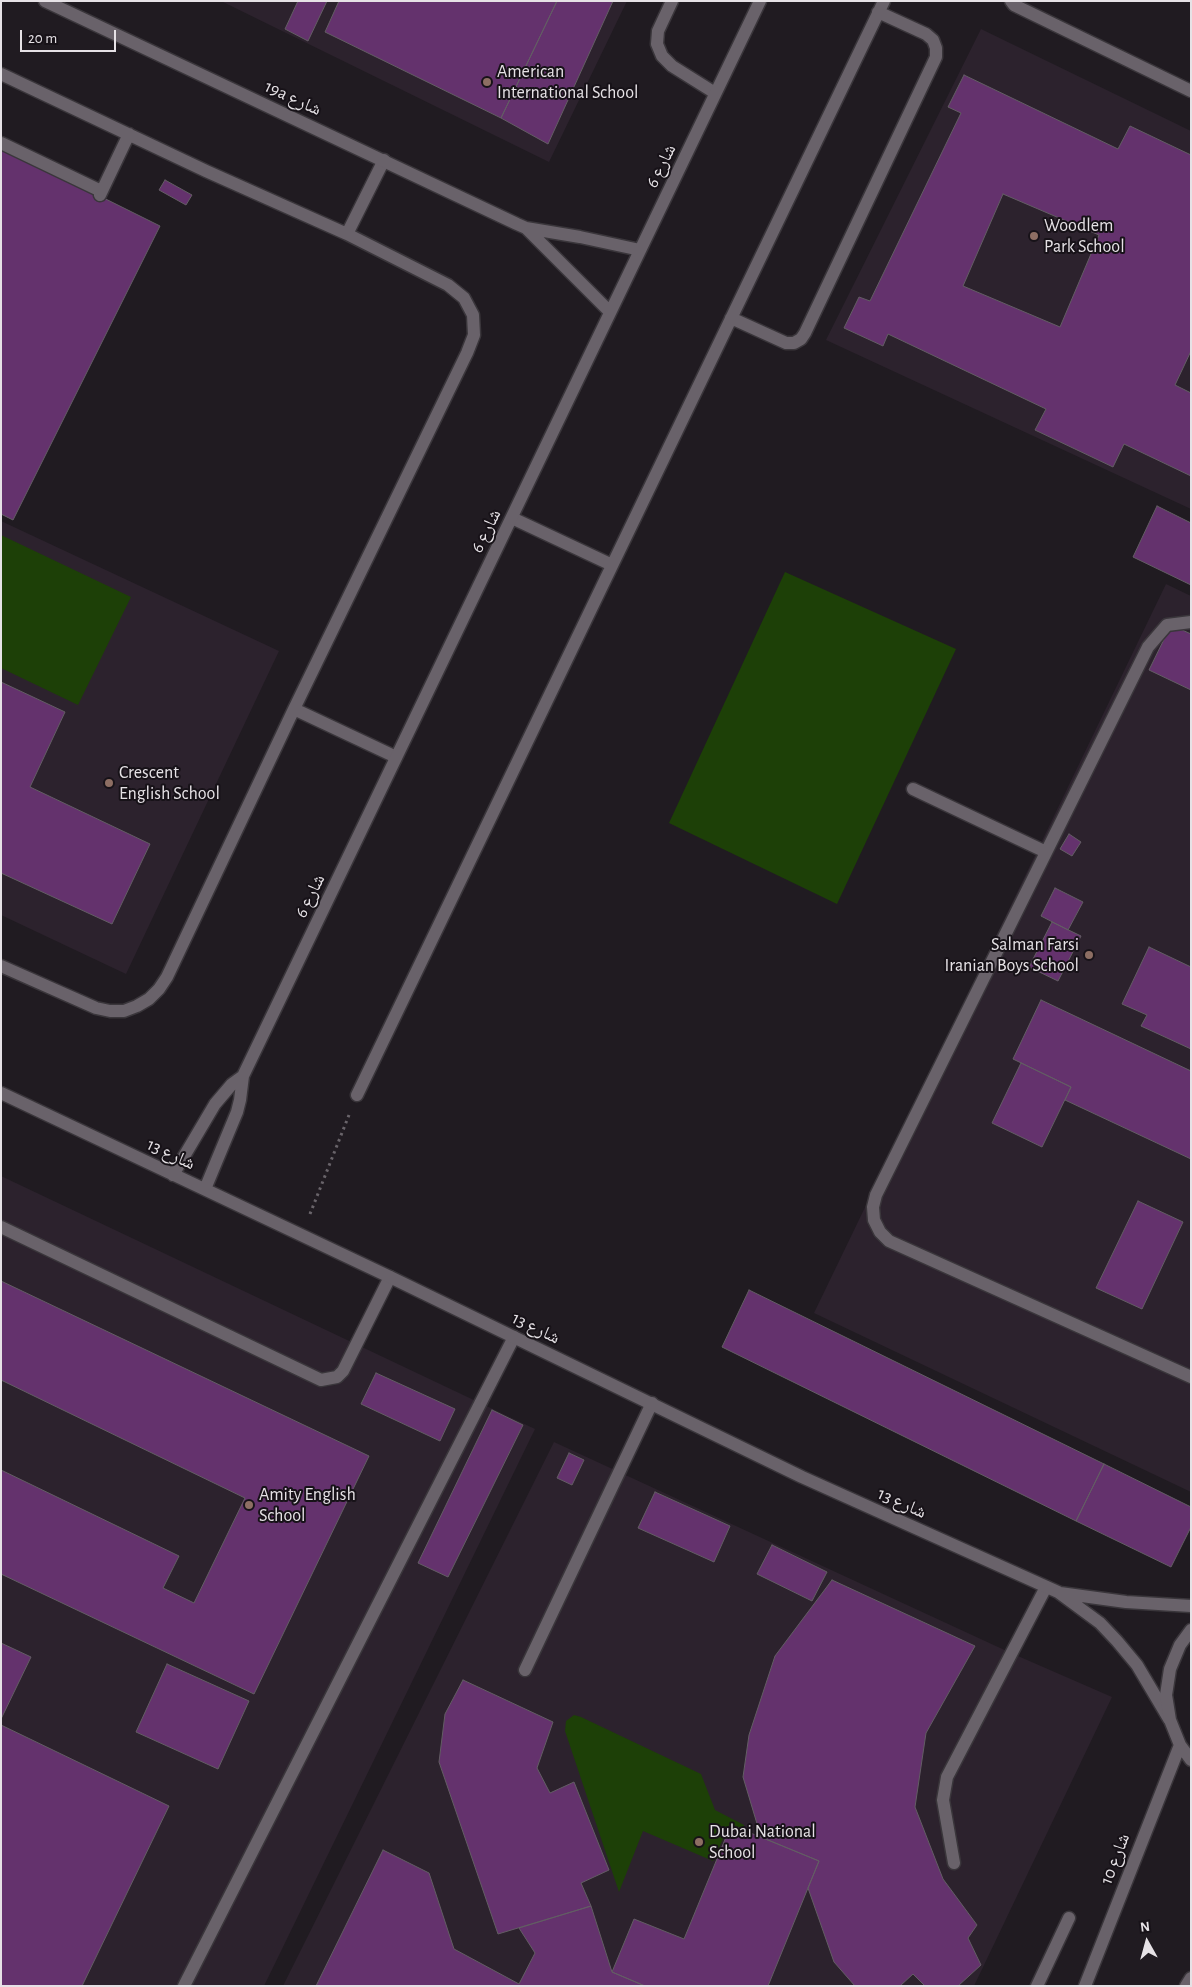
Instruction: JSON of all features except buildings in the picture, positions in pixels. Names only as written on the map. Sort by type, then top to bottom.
[{"type":"street","name":"19a شارع","points":[[45,1],[526,228],[580,236],[640,250]]},
{"type":"street","points":[[672,1],[658,31],[657,44],[662,56],[672,66],[715,93]]},
{"type":"street","name":"شارع 6","points":[[205,1189],[237,1112],[243,1076],[760,1]]},
{"type":"street","points":[[1011,1],[1014,5],[1191,91]]},
{"type":"street","points":[[357,1095],[612,565],[731,318],[881,7],[933,40],[936,48],[936,57],[805,333],[801,339],[794,343],[786,343],[731,318]]},
{"type":"street","points":[[1,74],[206,171],[347,234],[448,285],[464,298],[473,315],[474,335],[463,362],[167,977],[149,999],[138,1006],[124,1011],[103,1010],[1,966]]},
{"type":"street","points":[[1,143],[100,193],[129,134]]},
{"type":"street","points":[[347,234],[384,160]]},
{"type":"street","name":"19a شارع","points":[[526,228],[610,312]]},
{"type":"street","points":[[512,518],[612,565]]},
{"type":"street","points":[[1191,622],[1167,625],[1148,647],[876,1195],[873,1207],[874,1220],[880,1232],[890,1241],[1191,1377]]},
{"type":"street","points":[[294,710],[396,757]]},
{"type":"street","points":[[913,789],[1046,852]]},
{"type":"street","name":"شارع 6","points":[[173,1175],[215,1104],[232,1084],[243,1076]]},
{"type":"street","name":"شارع 13","points":[[1,1093],[390,1277],[802,1476],[1052,1590],[1100,1623],[1118,1641],[1137,1665],[1170,1720]]},
{"type":"street","points":[[1,1227],[321,1380],[337,1377],[343,1371],[390,1277]]},
{"type":"street","points":[[184,1986],[514,1337]]},
{"type":"street","points":[[525,1670],[652,1403]]},
{"type":"street","points":[[954,1863],[944,1811],[944,1788],[947,1777],[1052,1590]]},
{"type":"street","name":"شارع 13","points":[[1052,1590],[1118,1601],[1191,1606]]},
{"type":"street","points":[[1191,1630],[1180,1645],[1170,1669],[1166,1695],[1170,1720],[1180,1745],[1191,1760]]},
{"type":"street","name":"شارع 10","points":[[1085,1986],[1180,1745]]},
{"type":"street","points":[[1037,1986],[1069,1918]]},
{"type":"street","points":[[1186,1986],[1191,1978]]},
{"type":"path","points":[[302,1235],[357,1095]]},
{"type":"shaded area","name":"American International School","points":[[221,1],[627,1],[549,162]]},
{"type":"shaded area","name":"Woodlem Park School","points":[[981,29],[1191,131],[1191,509],[826,340]]},
{"type":"shaded area","name":"Crescent English School","points":[[1,521],[279,651],[126,974],[1,915]]},
{"type":"shaded area","name":"Salman Farsi Iranian Boys School","points":[[1166,584],[1191,596],[1191,1492],[814,1313]]},
{"type":"shaded area","name":"Amity English School","points":[[1,1176],[535,1429],[264,1986],[1,1986]]},
{"type":"shaded area","name":"Dubai National School","points":[[554,1442],[1011,1653],[1112,1697],[974,1986],[283,1986]]},
{"type":"green space","points":[[1,535],[131,597],[78,705],[1,668]]},
{"type":"green space","points":[[785,572],[956,649],[837,904],[669,823]]},
{"type":"green space","points":[[574,1715],[701,1774],[715,1810],[744,1825],[744,1829],[730,1824],[713,1861],[643,1831],[619,1892],[565,1731],[566,1721]]},
{"type":"place","name":"American International School","points":[[487,82]]},
{"type":"place","name":"Woodlem Park School","points":[[1034,236]]},
{"type":"place","name":"Crescent English School","points":[[109,783]]},
{"type":"place","name":"Salman Farsi Iranian Boys School","points":[[1089,955]]},
{"type":"place","name":"Amity English School","points":[[249,1505]]},
{"type":"place","name":"Dubai National School","points":[[699,1842]]}]
